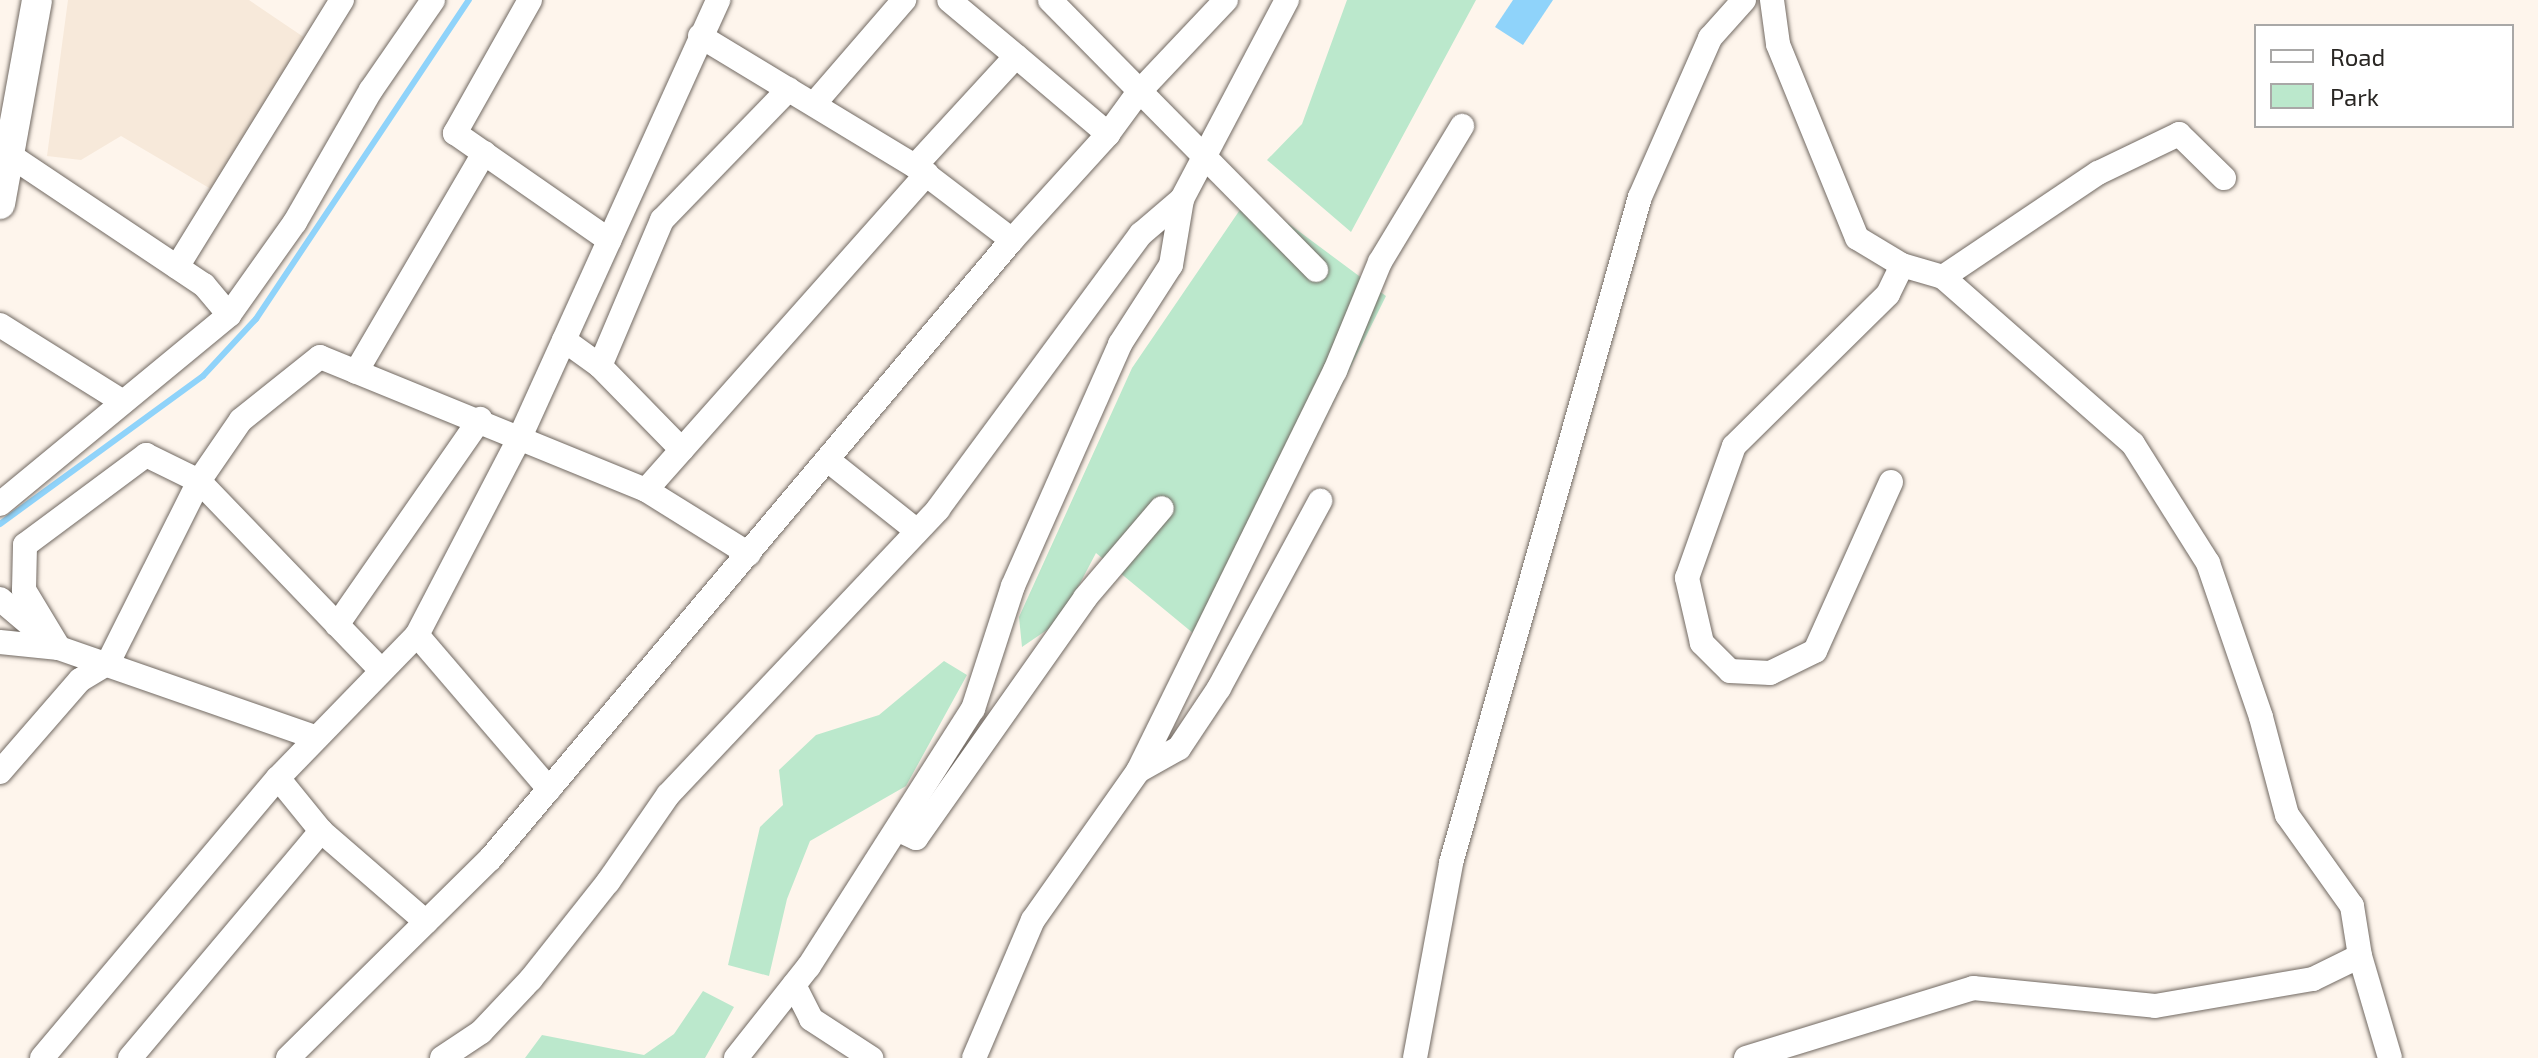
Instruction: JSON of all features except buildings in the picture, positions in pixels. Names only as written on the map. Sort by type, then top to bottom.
[{"type":"main road","points":[[0,204],[37,0]]},
{"type":"street","points":[[177,267],[342,0]]},
{"type":"street","points":[[530,0],[455,133],[609,240]]},
{"type":"street","points":[[42,1058],[278,778],[380,669],[417,635],[520,437],[718,0]]},
{"type":"street","points":[[814,104],[904,0]]},
{"type":"street","points":[[949,0],[1108,134]]},
{"type":"street","points":[[1050,0],[1138,93],[1316,270]]},
{"type":"street","points":[[288,1058],[490,859],[829,461],[1012,240],[1108,134],[1138,93],[1226,0]]},
{"type":"street","points":[[736,1058],[794,985],[899,830],[973,709],[1013,586],[1120,344],[1171,265],[1182,199],[1287,0]]},
{"type":"street","points":[[1415,1058],[1451,863],[1640,197],[1710,38],[1744,0]]},
{"type":"street","points":[[1772,0],[1778,44],[1857,238],[1902,265],[1943,277],[2133,444],[2208,563],[2261,717],[2287,815],[2352,906],[2360,956],[2390,1058]]},
{"type":"street","points":[[0,504],[229,315],[295,222],[425,4]]},
{"type":"street","points":[[700,36],[921,170],[1012,240]]},
{"type":"street","points":[[646,490],[1016,56]]},
{"type":"street","points":[[600,366],[662,220],[789,89]]},
{"type":"street","points":[[974,1058],[1033,920],[1138,771],[1335,371],[1380,262],[1462,126]]},
{"type":"street","points":[[1943,277],[2098,173],[2179,134],[2224,178]]},
{"type":"street","points":[[356,372],[484,153]]},
{"type":"street","points":[[8,154],[204,285],[229,315]]},
{"type":"street","points":[[628,197],[662,220]]},
{"type":"street","points":[[442,1058],[481,1032],[531,979],[608,882],[668,795],[917,531],[1141,234],[1182,199]]},
{"type":"street","points":[[1891,482],[1815,651],[1770,673],[1730,671],[1702,643],[1687,578],[1734,446],[1888,294],[1902,265]]},
{"type":"street","points":[[0,325],[123,402]]},
{"type":"street","points":[[564,340],[600,366],[682,450]]},
{"type":"street","points":[[0,772],[80,680],[108,663],[199,481],[241,420],[320,357],[480,419],[646,490],[749,554]]},
{"type":"street","points":[[337,625],[480,419]]},
{"type":"street","points":[[59,648],[24,590],[25,545],[146,455],[199,481],[380,669]]},
{"type":"street","points":[[829,461],[917,531]]},
{"type":"street","points":[[1138,771],[1179,748],[1219,688],[1320,501]]},
{"type":"street","points":[[899,830],[916,838],[1085,598],[1162,508]]},
{"type":"street","points":[[0,599],[59,648]]},
{"type":"street","points":[[417,635],[549,789]]},
{"type":"street","points":[[0,642],[59,648],[315,737]]},
{"type":"street","points":[[278,778],[321,831],[426,922]]},
{"type":"street","points":[[130,1058],[321,831]]},
{"type":"street","points":[[1746,1058],[1973,988],[2155,1006],[2313,979],[2360,956]]},
{"type":"street","points":[[794,985],[811,1019],[871,1058]]},
{"type":"shaded area","points":[[68,0],[249,0],[308,40],[216,192],[121,136],[81,160],[47,156]]},
{"type":"green space","points":[[1347,0],[1476,0],[1351,232],[1267,160],[1302,124]]},
{"type":"green space","points":[[1250,195],[1386,296],[1211,648],[1096,553],[1060,621],[1022,647],[1019,617],[1132,368]]},
{"type":"green space","points":[[944,661],[967,675],[906,786],[810,841],[787,899],[769,976],[728,965],[760,827],[783,805],[779,770],[816,735],[879,715]]},
{"type":"green space","points":[[703,991],[734,1007],[705,1058],[525,1058],[542,1035],[644,1055],[674,1034]]},
{"type":"water","points":[[1513,0],[1553,0],[1523,45],[1495,27]]},
{"type":"waterway","points":[[0,524],[203,376],[256,319],[469,0]]}]
